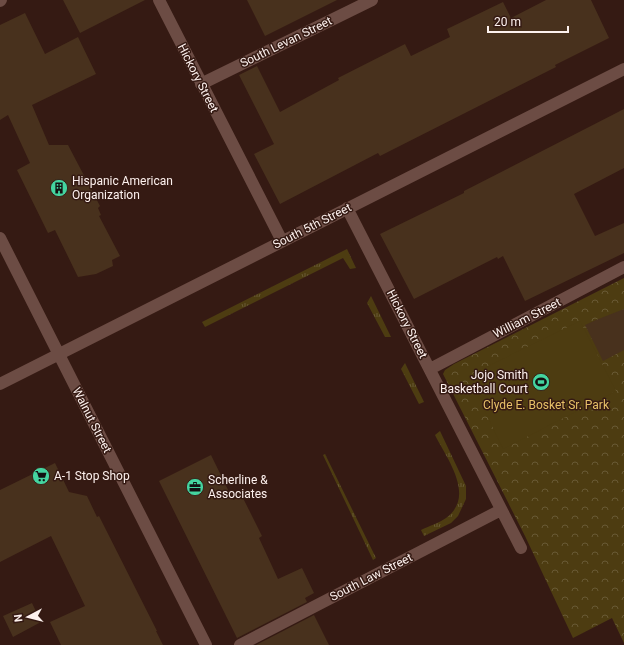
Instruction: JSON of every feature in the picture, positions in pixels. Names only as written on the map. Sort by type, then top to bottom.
[{"type":"street","name":"Hickory Street","points":[[159,0],[282,241]]},
{"type":"street","name":"South Levan Street","points":[[201,84],[372,0]]},
{"type":"street","name":"South 5th Street","points":[[0,384],[624,69]]},
{"type":"street","name":"Hickory Street","points":[[347,208],[521,548]]},
{"type":"street","name":"Walnut Street","points":[[0,238],[206,645]]},
{"type":"street","name":"William Street","points":[[430,369],[624,267]]},
{"type":"street","name":"South Law Street","points":[[240,645],[502,510]]},
{"type":"green space","points":[[347,249],[356,268],[350,269],[343,258],[205,327],[202,322]]},
{"type":"green space","name":"Clyde E. Bosket Sr. Park","points":[[624,278],[624,643],[612,618],[573,638],[525,536],[443,374],[445,370],[454,364]]},
{"type":"green space","points":[[371,296],[391,337],[385,337],[367,303]]},
{"type":"green space","name":"Jojo Smith Basketball Court","points":[[580,321],[616,391],[503,449],[468,376]]},
{"type":"green space","points":[[405,363],[424,402],[419,404],[401,369]]},
{"type":"green space","points":[[440,431],[466,486],[466,499],[458,516],[451,523],[424,536],[421,530],[446,518],[455,509],[459,499],[459,488],[452,466],[435,435]]},
{"type":"green space","points":[[325,454],[376,558],[373,560],[323,455]]},
{"type":"building","points":[[63,0],[145,0],[80,33]]},
{"type":"building","points":[[247,0],[337,0],[265,36]]},
{"type":"building","points":[[546,0],[591,0],[609,38],[555,65],[556,67],[380,156],[378,153],[280,204],[254,154],[274,144],[239,75],[257,66],[280,112],[339,80],[338,78],[405,44],[411,56],[450,37],[447,29],[503,2],[511,18]]},
{"type":"building","points":[[25,13],[45,54],[78,37],[96,74],[32,105],[49,145],[68,145],[100,206],[98,208],[101,215],[99,216],[120,256],[112,260],[113,266],[96,274],[78,277],[55,230],[48,233],[17,170],[30,163],[8,115],[0,120],[0,25]]},
{"type":"building","points":[[624,109],[624,168],[574,194],[595,236],[624,223],[624,253],[525,301],[503,256],[498,259],[497,257],[414,299],[380,234],[464,193],[464,191]]},
{"type":"building","points":[[624,309],[624,350],[603,361],[585,325]]},
{"type":"building","points":[[211,455],[233,500],[242,496],[262,536],[259,538],[278,579],[302,568],[314,593],[305,598],[307,602],[237,638],[159,481]]},
{"type":"building","points":[[55,463],[69,492],[87,496],[97,517],[99,516],[163,645],[61,645],[50,622],[85,606],[51,536],[0,562],[0,490]]},
{"type":"building","points":[[32,603],[41,622],[13,637],[3,616]]},
{"type":"building","points":[[314,615],[329,645],[256,645]]},
{"type":"place","name":"Hispanic American Organization","points":[[59,188]]},
{"type":"place","name":"Jojo Smith Basketball Court","points":[[541,382]]},
{"type":"place","name":"A-1 Stop Shop","points":[[41,476]]},
{"type":"place","name":"Scherline & Associates","points":[[195,487]]}]
